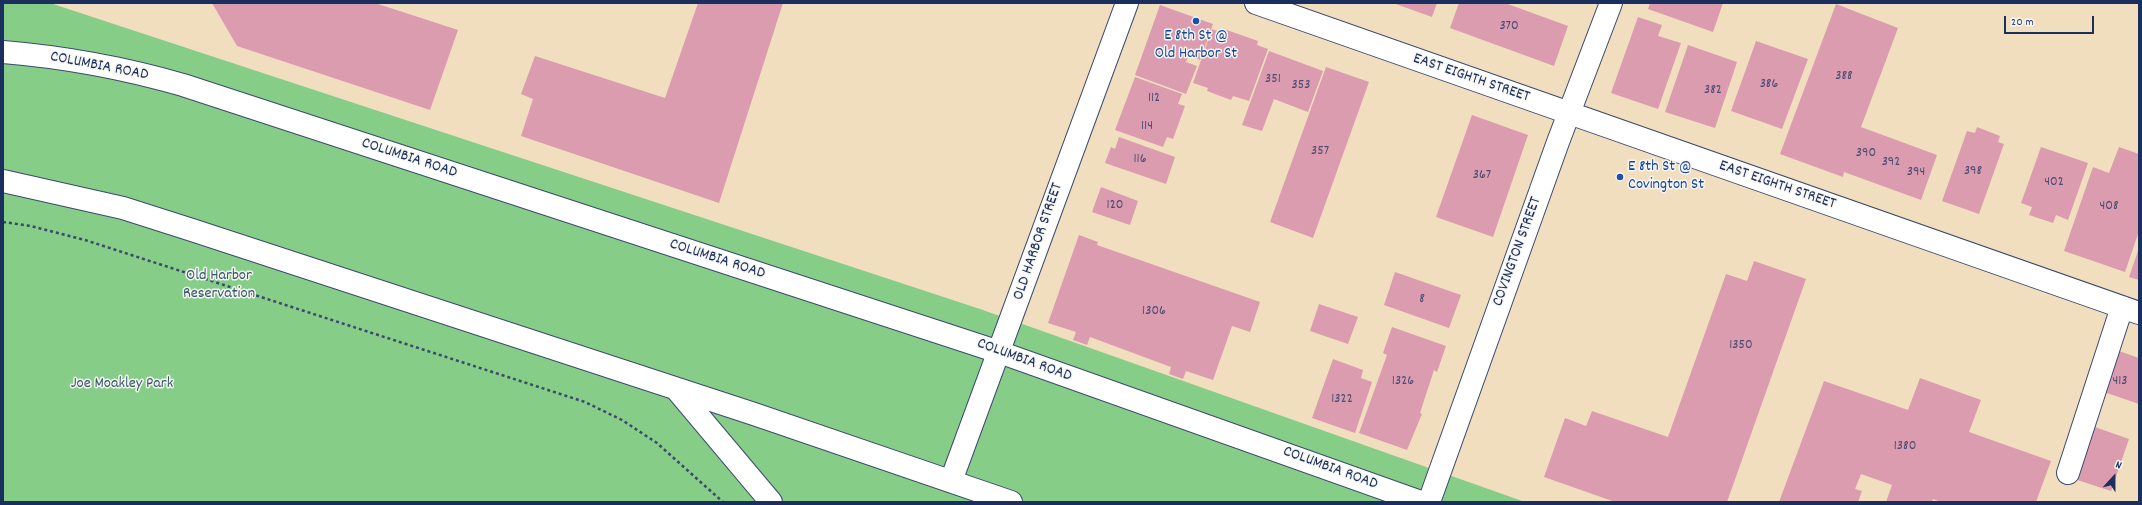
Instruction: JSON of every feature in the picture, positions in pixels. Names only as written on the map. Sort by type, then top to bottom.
[{"type":"main road","name":"OLD HARBOR STREET","points":[[951,481],[1127,3]]},
{"type":"main road","name":"EAST EIGHTH STREET","points":[[1256,3],[2131,310]]},
{"type":"main road","name":"COVINGTON STREET","points":[[1428,502],[1569,112],[1611,3]]},
{"type":"main road","name":"COLUMBIA ROAD","points":[[3,52],[96,64],[152,76],[183,85],[999,352],[1421,502]]},
{"type":"main road","points":[[3,181],[123,208],[676,389],[1011,502]]},
{"type":"main road","points":[[2068,473],[2131,310]]},
{"type":"main road","points":[[676,389],[771,502]]},
{"type":"path","points":[[3,222],[85,240],[585,402],[622,420],[657,443],[723,502]]},
{"type":"green space","name":"Old Harbor Reservation","points":[[3,3],[50,3],[980,309],[1525,502],[3,502]]},
{"type":"building","points":[[212,3],[375,3],[458,30],[430,110],[237,46]]},
{"type":"building","points":[[698,3],[783,3],[719,203],[521,136],[533,99],[521,94],[535,56],[665,98]]},
{"type":"building","points":[[1393,3],[1437,3],[1432,17]]},
{"type":"building","points":[[1459,3],[1505,3],[1568,26],[1554,66],[1450,28]]},
{"type":"building","points":[[1650,3],[1723,3],[1713,32],[1648,9]]},
{"type":"building","points":[[1836,4],[1898,28],[1861,127],[1937,155],[1921,200],[1844,172],[1843,177],[1780,154]]},
{"type":"building","points":[[1160,5],[1213,24],[1200,60],[1189,55],[1186,62],[1197,66],[1186,94],[1135,75]]},
{"type":"building","points":[[1638,17],[1662,25],[1658,36],[1681,43],[1658,109],[1611,93]]},
{"type":"building","points":[[1212,29],[1223,33],[1224,29],[1258,41],[1257,45],[1268,49],[1249,101],[1233,96],[1231,100],[1207,91],[1208,88],[1193,83]]},
{"type":"building","points":[[1756,41],[1808,59],[1782,129],[1731,111]]},
{"type":"building","points":[[1688,45],[1737,62],[1715,128],[1665,112]]},
{"type":"building","points":[[1269,51],[1323,71],[1308,112],[1274,99],[1262,131],[1242,125]]},
{"type":"building","points":[[1326,67],[1369,82],[1313,238],[1270,222]]},
{"type":"building","points":[[1135,77],[1182,94],[1178,104],[1185,106],[1173,139],[1167,137],[1163,147],[1115,130]]},
{"type":"building","points":[[1472,115],[1528,135],[1493,237],[1436,217]]},
{"type":"building","points":[[1977,127],[2000,136],[1998,142],[2004,144],[1979,214],[1942,201],[1967,131],[1975,133]]},
{"type":"building","points":[[1119,137],[1175,157],[1166,184],[1105,163],[1111,147],[1115,149]]},
{"type":"building","points":[[2041,147],[2088,163],[2068,220],[2056,215],[2053,223],[2029,215],[2032,207],[2021,203]]},
{"type":"building","points":[[2119,147],[2139,154],[2139,231],[2125,272],[2064,251],[2093,167],[2109,173]]},
{"type":"building","points":[[1101,187],[1138,201],[1130,225],[1092,212]]},
{"type":"building","points":[[1079,235],[1098,242],[1097,245],[1260,302],[1250,332],[1232,326],[1213,380],[1186,371],[1183,379],[1169,374],[1171,367],[1090,337],[1087,345],[1073,340],[1076,332],[1048,323]]},
{"type":"building","points":[[2139,248],[2139,280],[2129,277]]},
{"type":"building","points":[[1754,261],[1806,279],[1727,502],[1615,502],[1544,477],[1565,418],[1586,426],[1592,411],[1668,437],[1726,274],[1747,281]]},
{"type":"building","points":[[1395,272],[1461,295],[1449,328],[1384,305]]},
{"type":"building","points":[[1319,304],[1358,317],[1348,344],[1310,331]]},
{"type":"building","points":[[1392,327],[1446,346],[1437,372],[1434,370],[1420,413],[1422,414],[1407,450],[1359,433],[1387,355],[1383,353]]},
{"type":"building","points":[[2116,350],[2139,358],[2139,404],[2101,391]]},
{"type":"building","points":[[1333,359],[1363,370],[1361,378],[1372,382],[1355,433],[1312,418]]},
{"type":"building","points":[[1920,378],[1981,400],[1969,432],[2051,461],[2036,502],[1941,502],[1933,499],[1932,502],[1886,502],[1892,485],[1861,474],[1855,489],[1862,491],[1858,502],[1779,502],[1824,381],[1908,410]]},
{"type":"building","points":[[2089,425],[2129,439],[2111,491],[2071,478]]},
{"type":"place","name":"E 8th St @ Old Harbor St","points":[[1196,21]]},
{"type":"place","name":"E 8th St @ Covington St","points":[[1620,177]]},
{"type":"park label","name":"Joe Moakley Park","points":[[122,385]]}]
